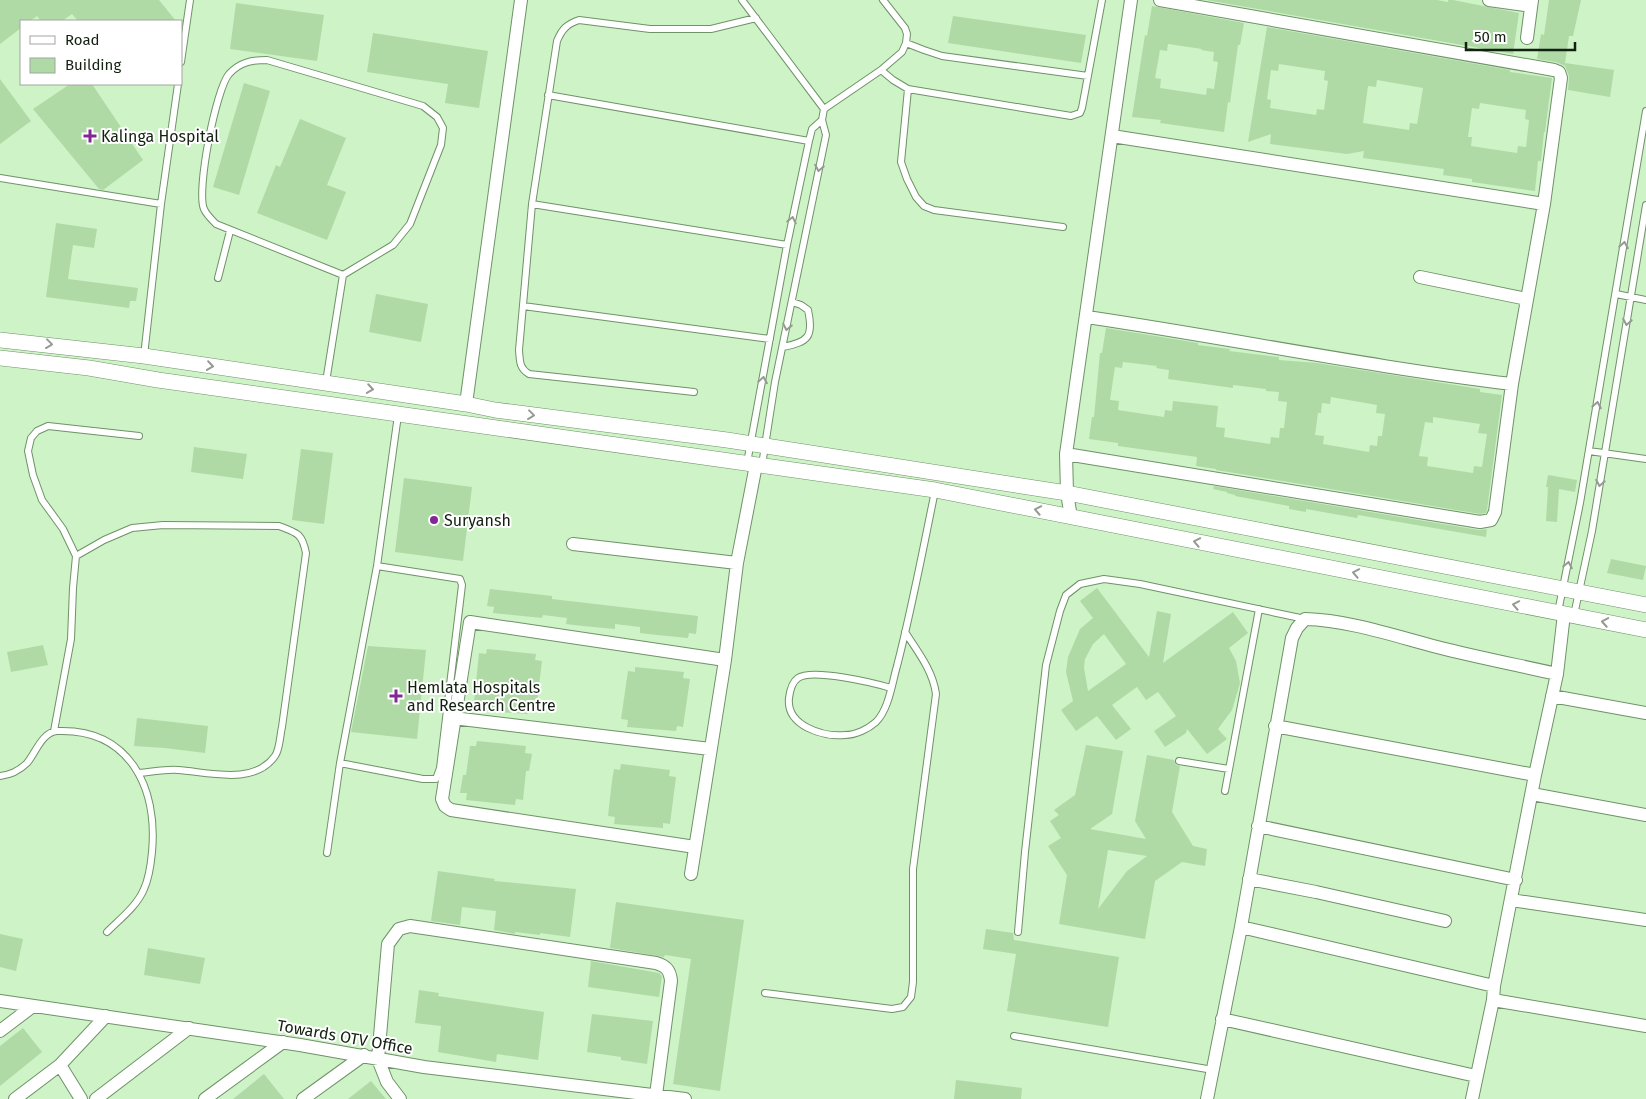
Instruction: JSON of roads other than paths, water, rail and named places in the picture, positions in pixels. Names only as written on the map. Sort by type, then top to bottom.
[{"type":"street","points":[[466,404],[520,0]]},
{"type":"street","points":[[1071,517],[1067,493],[1066,454],[1132,0]]},
{"type":"street","points":[[1066,454],[1486,522],[1491,520],[1495,512],[1512,384],[1544,204],[1561,78],[1559,72],[1160,0]]},
{"type":"street","points":[[1489,0],[1532,3],[1527,38]]},
{"type":"street","points":[[1112,136],[1544,204]]},
{"type":"street","points":[[1420,277],[1527,298]]},
{"type":"street","points":[[1087,317],[1179,330],[1438,375],[1512,384]]},
{"type":"street","points":[[0,340],[144,356],[326,382],[495,410],[758,445],[1067,493],[1646,605]]},
{"type":"street","points":[[0,358],[89,368],[158,380],[935,490],[1646,630]]},
{"type":"street","points":[[691,874],[737,563],[755,465]]},
{"type":"street","points":[[573,544],[737,563]]},
{"type":"street","points":[[1476,1099],[1472,1099],[1476,1076],[1493,1000],[1494,986],[1535,775],[1557,674],[1565,615]]},
{"type":"street","points":[[1208,1099],[1241,928],[1275,726],[1292,638],[1297,628],[1305,619],[1316,620],[1370,630],[1557,674]]},
{"type":"street","points":[[695,847],[451,810],[444,806],[442,799],[453,718],[470,622],[724,660]]},
{"type":"street","points":[[1552,696],[1646,712]]},
{"type":"street","points":[[453,718],[710,749]]},
{"type":"street","points":[[1275,726],[1535,775]]},
{"type":"street","points":[[1532,794],[1646,815]]},
{"type":"street","points":[[1258,826],[1516,880]]},
{"type":"street","points":[[1249,878],[1445,921]]},
{"type":"street","points":[[1511,900],[1646,920]]},
{"type":"street","points":[[400,1099],[387,1082],[378,1059],[388,944],[399,929],[410,926],[656,963],[665,966],[670,972],[671,981],[656,1095]]},
{"type":"street","points":[[1241,928],[1494,986]]},
{"type":"street","points":[[1493,1000],[1646,1026]]},
{"type":"street","name":"Towards OTV Office","points":[[0,1001],[283,1042],[424,1067],[636,1096],[656,1095],[685,1099]]},
{"type":"street","points":[[0,1031],[33,1006]]},
{"type":"street","points":[[15,1099],[60,1065],[106,1016]]},
{"type":"street","points":[[1222,1019],[1476,1076]]},
{"type":"street","points":[[96,1099],[188,1028]]},
{"type":"street","points":[[205,1099],[283,1042]]},
{"type":"street","points":[[302,1099],[364,1055]]},
{"type":"street","points":[[60,1065],[81,1099]]},
{"type":"lane","points":[[182,55],[190,0]]},
{"type":"lane","points":[[742,0],[824,109]]},
{"type":"lane","points":[[755,465],[758,445],[783,347],[826,135],[822,120],[824,109],[881,70],[902,52],[906,43],[907,34],[905,28],[883,0]]},
{"type":"lane","points":[[881,70],[908,89],[1071,116],[1080,113],[1082,108],[1102,0]]},
{"type":"lane","points":[[694,392],[529,374],[523,370],[520,364],[519,350],[532,204],[548,95],[557,41],[562,30],[570,23],[579,20],[650,29],[711,29],[756,18]]},
{"type":"lane","points":[[906,43],[942,56],[1088,76]]},
{"type":"lane","points":[[250,60],[267,60],[423,106],[436,117],[443,128],[441,145],[410,224],[393,245],[343,275],[230,231],[216,224],[204,210],[201,196],[211,123],[228,76],[237,66],[250,60]]},
{"type":"lane","points":[[144,356],[161,204],[178,85]]},
{"type":"lane","points":[[908,89],[901,162],[906,179],[916,197],[924,206],[934,210],[1063,228]]},
{"type":"lane","points":[[548,95],[809,141]]},
{"type":"lane","points":[[1565,615],[1563,589],[1589,451],[1646,111]]},
{"type":"lane","points":[[755,465],[770,339],[787,245],[812,129],[822,120]]},
{"type":"lane","points":[[0,178],[161,204]]},
{"type":"lane","points":[[532,204],[787,245]]},
{"type":"lane","points":[[1565,615],[1579,592],[1592,531],[1646,205]]},
{"type":"lane","points":[[218,278],[230,231]]},
{"type":"lane","points":[[326,382],[343,275]]},
{"type":"lane","points":[[1616,294],[1646,300]]},
{"type":"lane","points":[[783,347],[800,344],[805,340],[809,332],[810,320],[808,310],[792,302]]},
{"type":"lane","points":[[523,306],[770,339]]},
{"type":"lane","points":[[327,853],[340,763],[377,566],[398,414]]},
{"type":"lane","points":[[0,776],[10,775],[26,763],[41,742],[54,731],[71,639],[76,556],[63,529],[42,500],[32,476],[28,451],[31,438],[37,430],[48,426],[139,436]]},
{"type":"lane","points":[[1589,451],[1646,459]]},
{"type":"lane","points":[[891,688],[858,679],[813,674],[799,677],[793,684],[789,701],[796,718],[808,728],[822,734],[846,735],[862,731],[876,721],[883,712],[891,688],[906,632],[935,490]]},
{"type":"lane","points":[[76,556],[104,540],[132,528],[163,525],[279,526],[295,532],[304,541],[306,554],[282,727],[276,755],[266,766],[249,774],[222,775],[175,770],[139,773]]},
{"type":"lane","points":[[340,763],[423,779],[436,778],[440,768],[462,585],[460,579],[377,566]]},
{"type":"lane","points":[[1018,932],[1046,665],[1066,594],[1080,584],[1104,579],[1140,584],[1305,619]]},
{"type":"lane","points":[[1225,791],[1259,609]]},
{"type":"lane","points":[[765,993],[892,1009],[903,1007],[911,996],[913,869],[936,694],[935,683],[930,672],[906,632]]},
{"type":"lane","points":[[54,731],[82,732],[101,739],[123,752],[139,773],[148,797],[154,834],[144,889],[132,908],[107,932]]},
{"type":"lane","points":[[1179,761],[1229,769]]},
{"type":"lane","points":[[1014,1036],[1213,1070]]},
{"type":"place","name":"Kalinga Hospital","points":[[90,136]]},
{"type":"place","name":"Suryansh","points":[[434,520]]},
{"type":"place","name":"Hemlata Hospitals and Research Centre","points":[[396,696]]}]
